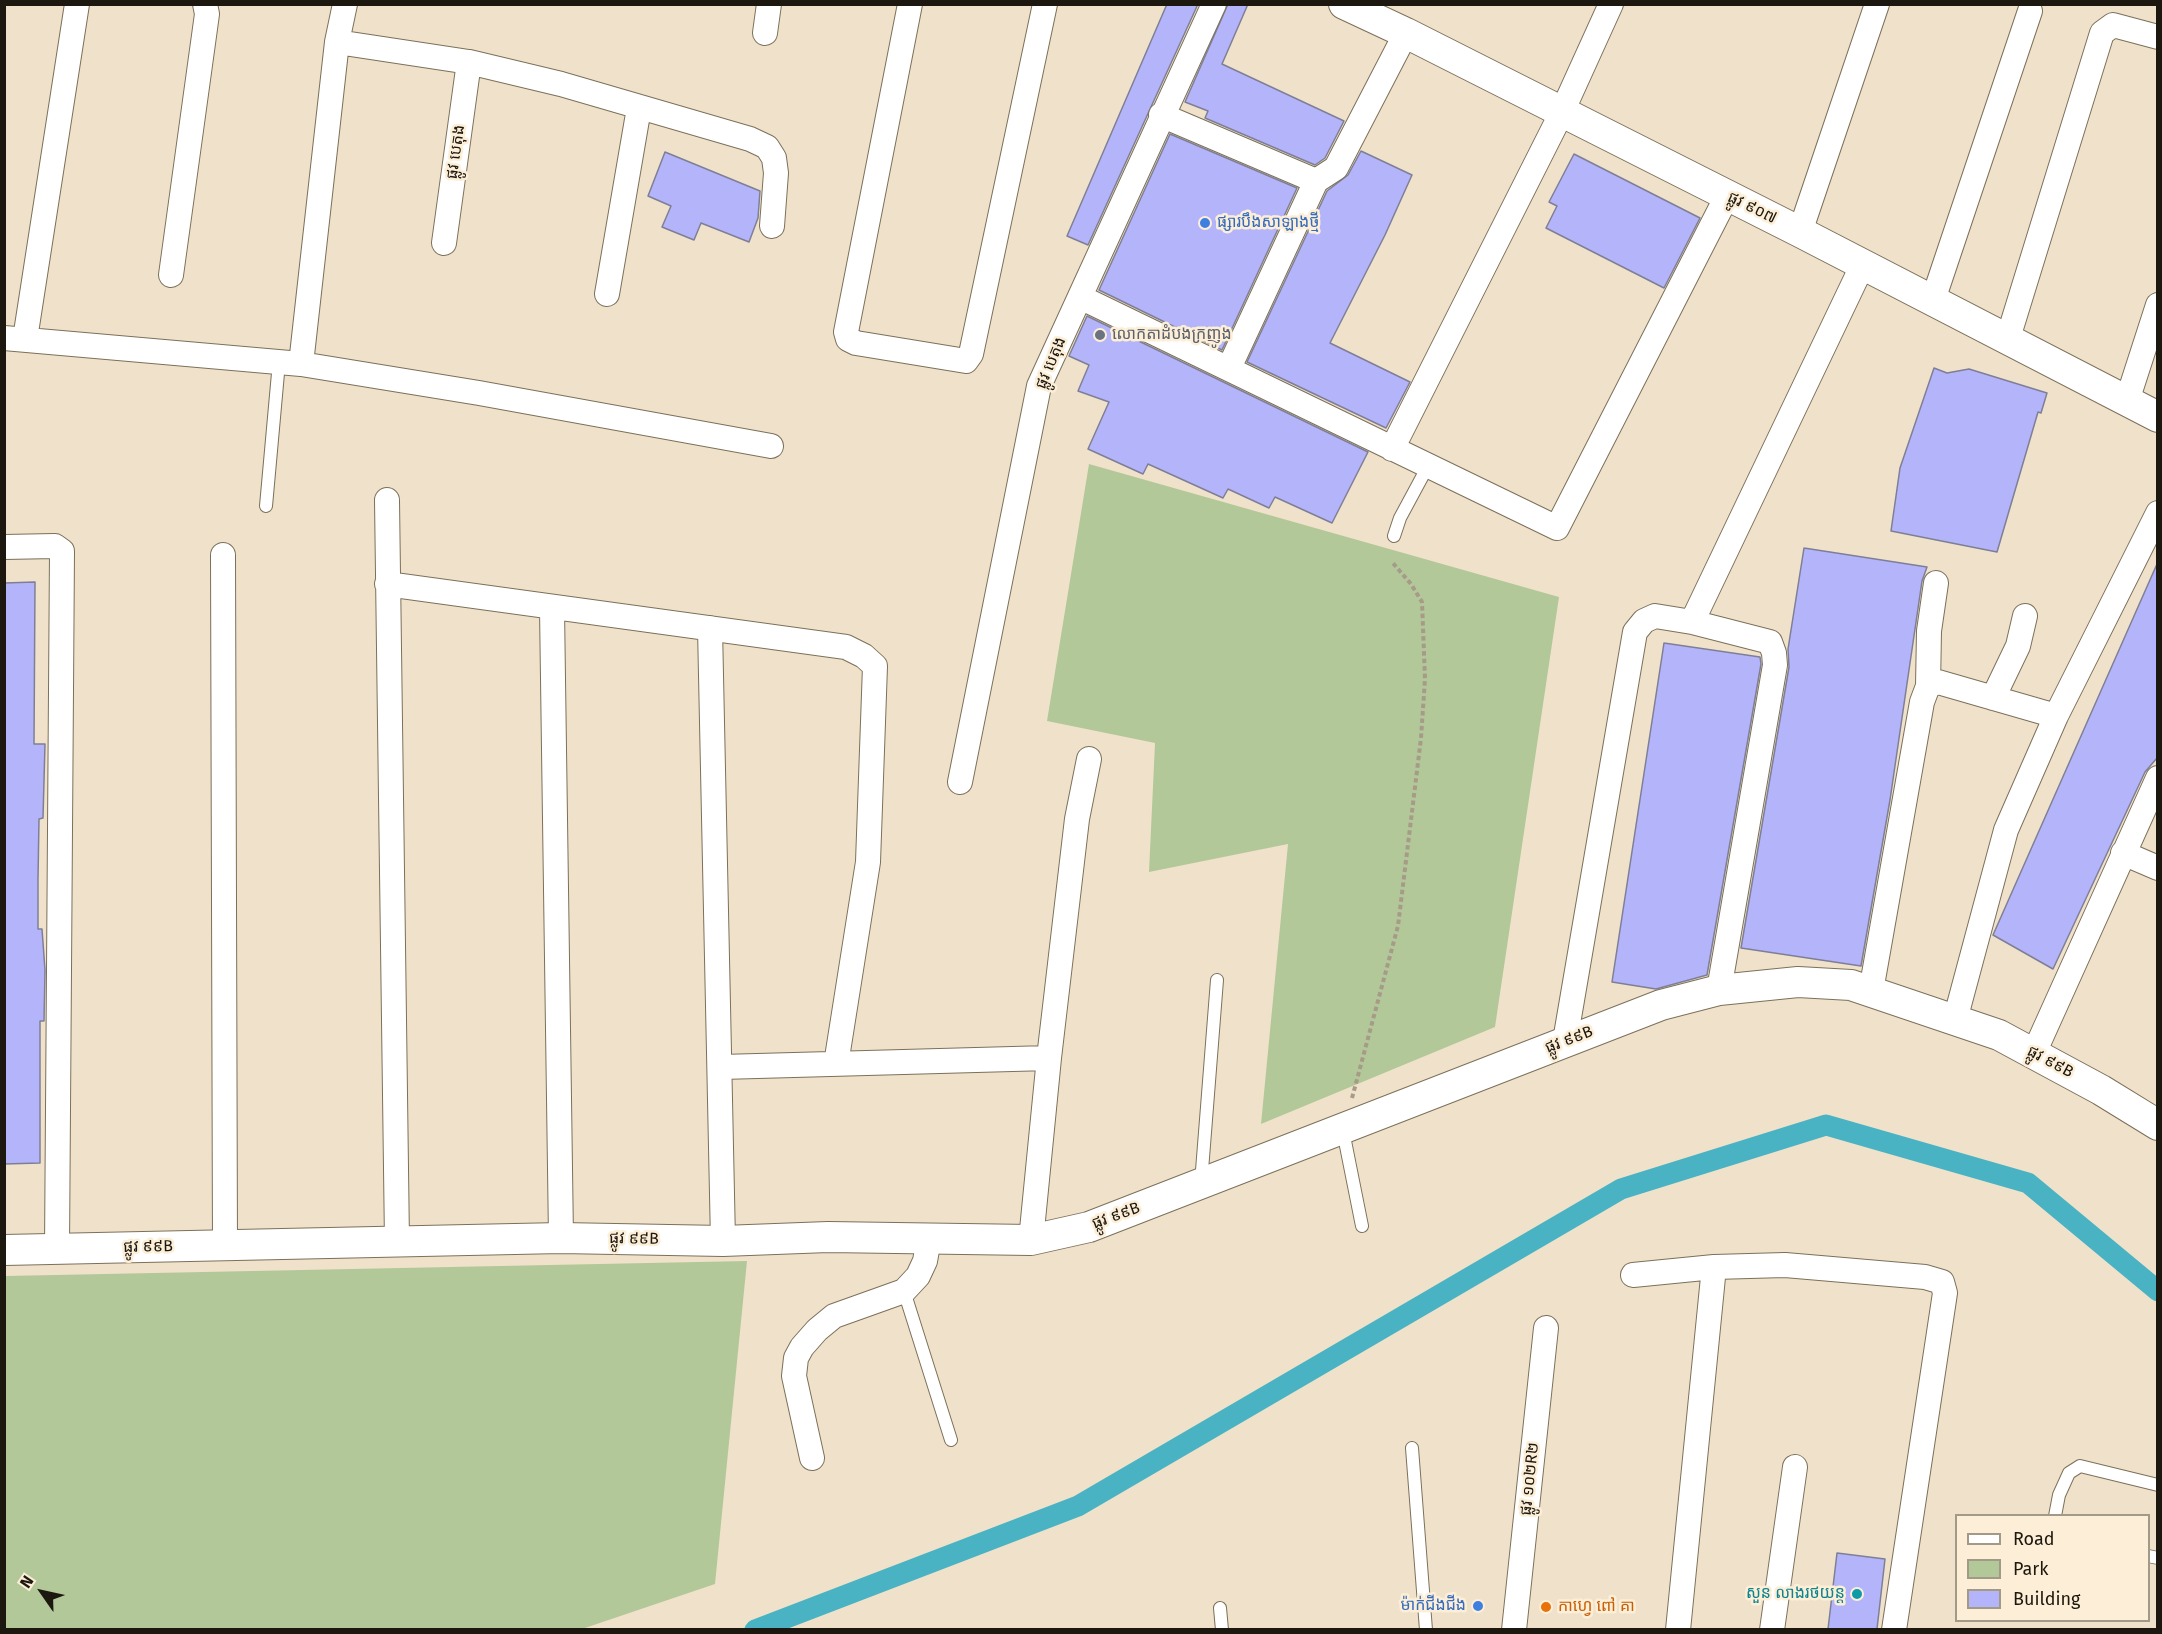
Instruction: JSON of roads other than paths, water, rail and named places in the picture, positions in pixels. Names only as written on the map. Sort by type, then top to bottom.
[{"type":"street","points":[[77,4],[15,338],[290,363],[490,395],[771,446]]},
{"type":"street","points":[[171,275],[207,14],[205,4]]},
{"type":"street","points":[[290,363],[337,42],[345,4]]},
{"type":"street","points":[[765,33],[769,4]]},
{"type":"street","points":[[910,4],[846,332],[848,339],[966,361],[971,354],[1045,4]]},
{"type":"street","name":"ផ្លូវ បេតុង","points":[[960,782],[1039,386],[1161,115],[1214,4]]},
{"type":"street","name":"ផ្លូវ ៩០៧","points":[[1344,4],[1562,111],[2008,338],[2157,417]]},
{"type":"street","points":[[1392,449],[1562,111],[1611,4]]},
{"type":"street","points":[[1800,232],[1876,4]]},
{"type":"street","points":[[1933,300],[2030,11]]},
{"type":"street","points":[[2008,338],[2102,33],[2113,24],[2157,37]]},
{"type":"street","points":[[1229,368],[1316,181],[1336,168],[1406,33]]},
{"type":"street","points":[[337,42],[469,62],[561,84],[750,139],[767,147],[774,158],[776,173],[772,226]]},
{"type":"street","name":"ផ្លូវ បេតុង","points":[[444,243],[469,62]]},
{"type":"street","points":[[607,294],[639,108]]},
{"type":"street","points":[[1161,115],[1316,181]]},
{"type":"street","points":[[1080,297],[1557,528],[1727,196]]},
{"type":"street","points":[[1692,622],[1863,264]]},
{"type":"street","points":[[2127,401],[2157,304]]},
{"type":"street","points":[[387,500],[397,1242]]},
{"type":"street","points":[[1955,1020],[2006,830],[2056,716],[2157,513]]},
{"type":"street","points":[[4,547],[55,546],[62,550],[57,1249]]},
{"type":"street","points":[[223,555],[225,1246]]},
{"type":"street","points":[[1871,991],[1922,702],[1928,686],[1929,631],[1936,583]]},
{"type":"street","points":[[387,584],[552,609],[846,647],[864,656],[875,666],[868,862],[836,1064]]},
{"type":"street","points":[[552,609],[561,1238]]},
{"type":"street","points":[[1565,1041],[1635,632],[1644,621],[1655,616],[1692,622],[1770,642],[1774,653],[1775,665],[1719,990]]},
{"type":"street","points":[[1993,698],[2018,646],[2025,616]]},
{"type":"street","points":[[710,628],[723,1241]]},
{"type":"street","points":[[1928,686],[1938,682],[2056,716]]},
{"type":"street","points":[[1031,1240],[1049,1058],[1077,819],[1089,759]]},
{"type":"street","points":[[2034,1053],[2157,778]]},
{"type":"street","points":[[2123,854],[2157,868]]},
{"type":"street","name":"ផ្លូវ ៩៩B","points":[[4,1250],[561,1238],[723,1241],[828,1237],[1031,1240],[1089,1227],[1343,1131],[1565,1041],[1661,1005],[1719,990],[1798,982],[1851,985],[1999,1035],[2157,1125]]},
{"type":"street","points":[[721,1067],[1049,1058]]},
{"type":"street","points":[[812,1458],[794,1376],[796,1358],[802,1347],[817,1330],[834,1316],[904,1291],[918,1276],[926,1261],[929,1239]]},
{"type":"street","points":[[1633,1275],[1714,1267],[1785,1265],[1925,1277],[1942,1282],[1945,1293],[1894,1629]]},
{"type":"street","points":[[1678,1629],[1714,1267]]},
{"type":"street","name":"ផ្លូវ ១០២R២","points":[[1514,1629],[1546,1328]]},
{"type":"street","points":[[1772,1629],[1795,1467]]},
{"type":"lane","points":[[266,506],[290,363]]},
{"type":"lane","points":[[1394,536],[1400,518],[1428,466]]},
{"type":"lane","points":[[1201,1185],[1216,980]]},
{"type":"lane","points":[[1343,1131],[1362,1226]]},
{"type":"lane","points":[[904,1291],[951,1440]]},
{"type":"lane","points":[[1412,1448],[1426,1629]]},
{"type":"lane","points":[[2055,1514],[2059,1495],[2069,1473],[2080,1466],[2157,1485]]},
{"type":"lane","points":[[1220,1608],[1222,1629]]},
{"type":"waterway","points":[[755,1630],[1078,1506],[1621,1189],[1826,1125],[2028,1183],[2158,1291]]},
{"type":"place","name":"ផ្សារបឹងសាឡាងថ្មី","points":[[1205,223]]},
{"type":"place","name":"លោកតាដំបងក្រញូង","points":[[1100,335]]},
{"type":"place","name":"សួន លាងរថយន្ត","points":[[1857,1594]]},
{"type":"place","name":"ម៉ាក់ជីងជីង","points":[[1478,1606]]},
{"type":"place","name":"កាហ្វេ ពៅ គា","points":[[1546,1607]]}]
